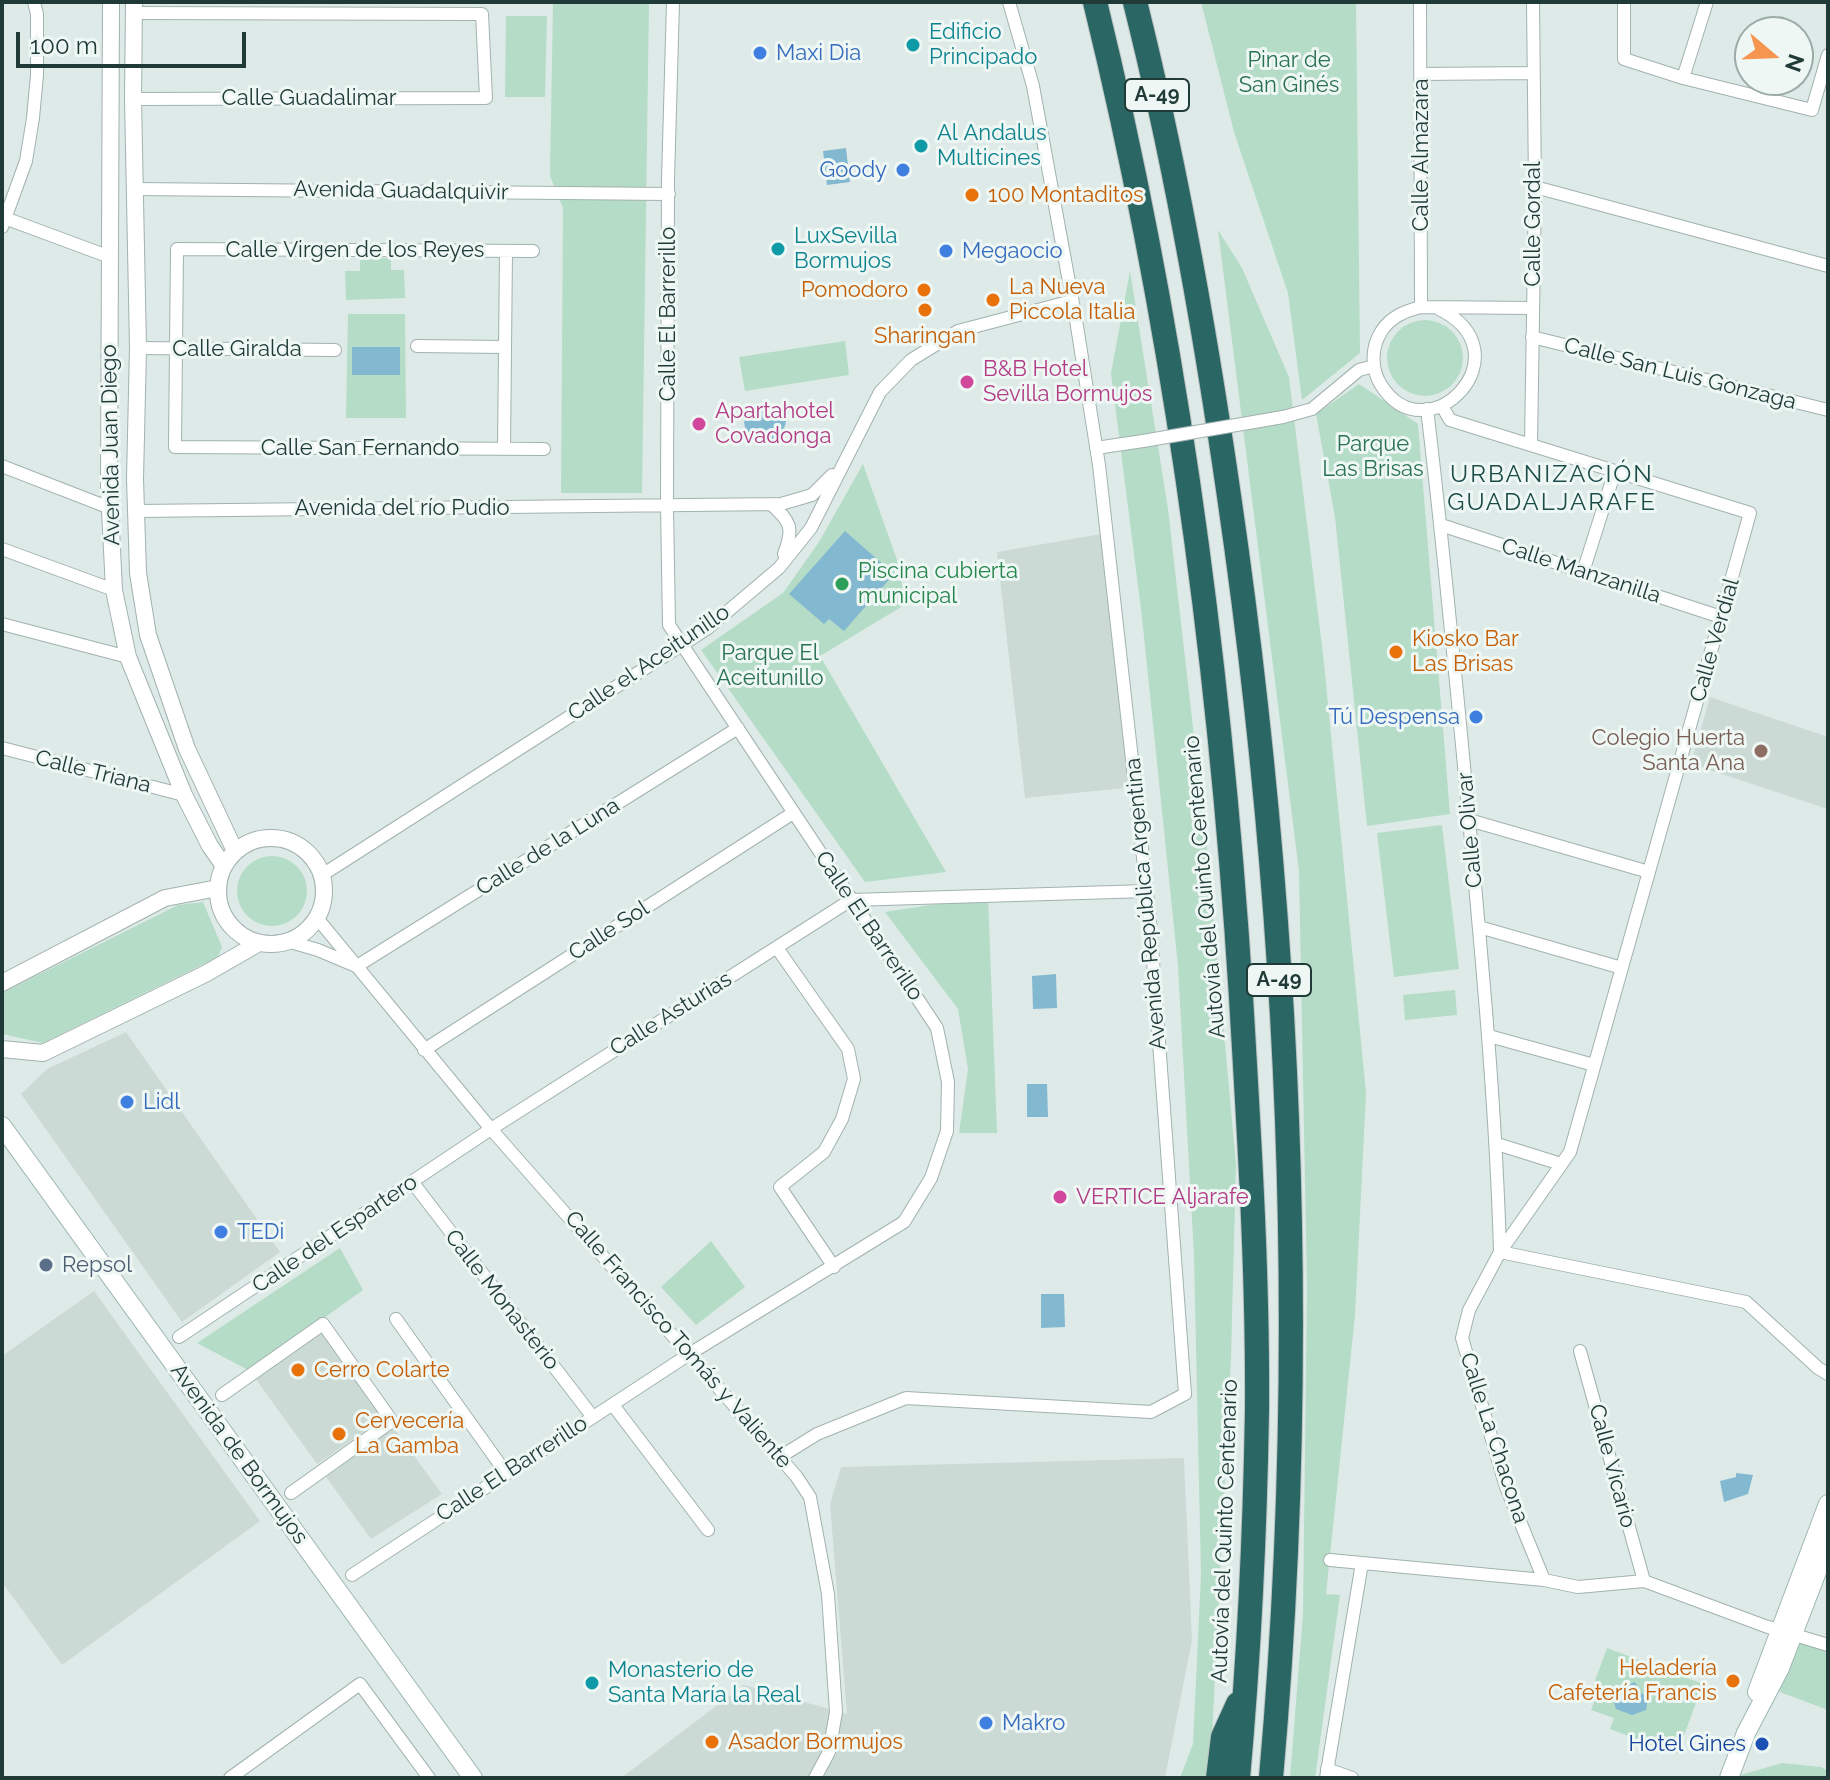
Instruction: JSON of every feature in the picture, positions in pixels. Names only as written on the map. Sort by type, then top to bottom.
[{"type":"highway","name":"Autovía del Quinto Centenario","points":[[1095,2],[1132,168],[1194,526],[1219,726],[1233,877],[1253,1209],[1257,1408],[1246,1687],[1238,1778]]},
{"type":"highway","name":"A-49","points":[[1135,2],[1174,173],[1206,347],[1251,647],[1271,852],[1290,1214],[1291,1369],[1290,1464],[1279,1693],[1271,1778]]},
{"type":"highway","points":[[1218,1778],[1223,1737],[1246,1687]]},
{"type":"main road","name":"Avenida de Bormujos","points":[[3,1129],[473,1778]]},
{"type":"main road","points":[[1746,1733],[1777,1676],[1787,1632],[1828,1504]]},
{"type":"main road","points":[[1729,1778],[1746,1733],[1756,1693],[1793,1620],[1828,1522]]},
{"type":"main road","points":[[1787,1632],[1828,1543]]},
{"type":"street","points":[[34,2],[37,60],[33,118],[26,161],[3,220],[110,257]]},
{"type":"street","name":"Avenida Juan Diego","points":[[111,2],[110,508],[114,590],[128,657],[184,795],[224,866]]},
{"type":"street","name":"Calle El Barrerillo","points":[[352,1575],[592,1416],[904,1222],[931,1178],[947,1131],[948,1082],[937,1028],[669,625],[669,194],[673,2]]},
{"type":"street","name":"Avenida República Argentina","points":[[780,1457],[817,1434],[906,1398],[1151,1412],[1185,1394],[1147,891],[1096,448],[1033,86],[1009,2]]},
{"type":"street","name":"Calle Almazara","points":[[1420,2],[1421,307]]},
{"type":"street","name":"Calle Gordal","points":[[1531,445],[1535,187],[1533,2]]},
{"type":"street","points":[[1624,2],[1624,59],[1683,78],[1812,110],[1828,55]]},
{"type":"street","points":[[1683,78],[1707,2]]},
{"type":"street","name":"Avenida Juan Diego","points":[[134,8],[138,573],[148,635],[187,749],[235,851]]},
{"type":"street","name":"Calle Guadalimar","points":[[133,99],[486,98],[482,14],[134,8]]},
{"type":"street","points":[[1421,74],[1533,73]]},
{"type":"street","points":[[1535,187],[1828,266]]},
{"type":"street","name":"Avenida Guadalquivir","points":[[134,189],[669,194]]},
{"type":"street","name":"Calle Virgen de los Reyes","points":[[176,348],[177,249],[533,251]]},
{"type":"street","points":[[504,449],[506,251]]},
{"type":"street","name":"Calle el Aceitunillo","points":[[322,875],[708,628],[779,568],[811,528],[880,392],[911,360],[958,331],[1072,301]]},
{"type":"street","points":[[1439,309],[1465,327],[1475,357],[1473,372],[1467,387],[1456,398],[1442,406],[1412,408],[1387,393],[1378,380],[1374,366],[1374,349],[1380,332],[1391,320],[1405,311],[1421,307],[1533,308]]},
{"type":"street","name":"Calle San Luis Gonzaga","points":[[1532,337],[1828,410]]},
{"type":"street","points":[[417,346],[505,347]]},
{"type":"street","name":"Calle Giralda","points":[[138,348],[335,350]]},
{"type":"street","name":"Calle San Fernando","points":[[176,348],[175,447],[544,449]]},
{"type":"street","points":[[1096,448],[1283,417],[1312,409],[1359,370],[1374,366]]},
{"type":"street","name":"Calle Verdial","points":[[1442,406],[1450,420],[1750,513],[1570,1152],[1500,1252]]},
{"type":"street","name":"Calle Olivar","points":[[1427,409],[1441,525],[1489,1036],[1497,1144],[1500,1252]]},
{"type":"street","points":[[2,466],[110,508]]},
{"type":"street","name":"Avenida del río Pudio","points":[[137,511],[771,504],[812,495],[840,467]]},
{"type":"street","points":[[1583,572],[1615,471]]},
{"type":"street","points":[[771,504],[788,519],[791,537],[779,568]]},
{"type":"street","name":"Calle Manzanilla","points":[[1441,525],[1721,617]]},
{"type":"street","points":[[2,549],[114,590]]},
{"type":"street","points":[[2,624],[128,657]]},
{"type":"street","name":"Calle de la Luna","points":[[357,966],[738,728]]},
{"type":"street","name":"Calle Triana","points":[[2,748],[184,795]]},
{"type":"street","name":"Calle Sol","points":[[424,1050],[793,813]]},
{"type":"street","points":[[1469,820],[1649,872]]},
{"type":"street","points":[[259,839],[285,839],[308,853],[322,875],[324,890],[317,918],[299,936],[287,941],[259,943],[246,938],[224,917],[218,888],[224,866],[235,851],[259,839]]},
{"type":"street","points":[[2,983],[165,898],[218,888]]},
{"type":"street","points":[[851,900],[1147,891]]},
{"type":"street","name":"Calle Asturias","points":[[491,1129],[851,900]]},
{"type":"street","name":"Calle Francisco Tomás y Valiente","points":[[317,918],[491,1129],[691,1353],[810,1497],[828,1594],[836,1712],[829,1752],[815,1778]]},
{"type":"street","points":[[1479,927],[1622,968]]},
{"type":"street","name":"Calle Francisco Tomás y Valiente","points":[[287,941],[357,966]]},
{"type":"street","points":[[2,1049],[43,1053],[205,974],[259,943]]},
{"type":"street","points":[[777,948],[848,1049],[854,1079],[842,1119],[824,1152],[780,1187],[834,1267]]},
{"type":"street","points":[[1489,1036],[1594,1065]]},
{"type":"street","name":"Calle del Espartero","points":[[179,1337],[491,1129]]},
{"type":"street","points":[[1497,1144],[1561,1164]]},
{"type":"street","name":"Calle Monasterio","points":[[413,1183],[592,1416]]},
{"type":"street","points":[[1500,1252],[1746,1302],[1828,1374]]},
{"type":"street","name":"Calle La Chacona","points":[[1500,1252],[1469,1310],[1462,1338],[1506,1487],[1544,1580]]},
{"type":"street","points":[[396,1319],[506,1473]]},
{"type":"street","points":[[222,1395],[323,1324],[392,1421],[291,1493]]},
{"type":"street","name":"Calle Vicario","points":[[1580,1351],[1644,1581]]},
{"type":"street","points":[[613,1405],[708,1530]]},
{"type":"street","points":[[1330,1560],[1544,1580],[1578,1587],[1644,1581],[1828,1645]]},
{"type":"street","points":[[1352,1778],[1327,1773],[1362,1563]]},
{"type":"street","points":[[230,1778],[360,1684],[429,1778]]},
{"type":"shaded area","points":[[1107,533],[1135,787],[1025,798],[997,552]]},
{"type":"shaded area","name":"Colegio Huerta Santa Ana","points":[[1710,697],[1828,737],[1828,809],[1691,764]]},
{"type":"shaded area","points":[[126,1032],[280,1252],[182,1322],[21,1094],[47,1069]]},
{"type":"shaded area","points":[[94,1291],[260,1521],[62,1665],[2,1582],[2,1356]]},
{"type":"shaded area","points":[[320,1321],[390,1414],[317,1464],[250,1371]]},
{"type":"shaded area","points":[[393,1427],[442,1494],[371,1539],[326,1477]]},
{"type":"shaded area","points":[[1184,1458],[1192,1640],[1165,1778],[621,1778],[744,1685],[847,1714],[830,1504],[841,1467]]},
{"type":"green space","points":[[553,2],[649,2],[642,493],[561,493],[563,208],[550,176]]},
{"type":"green space","name":"Pinar de San Ginés","points":[[1201,2],[1356,2],[1360,353],[1302,400],[1288,293],[1234,132]]},
{"type":"green space","points":[[506,16],[547,16],[545,97],[505,97]]},
{"type":"green space","points":[[1218,230],[1242,268],[1289,377],[1324,663],[1366,1093],[1355,1315],[1326,1594],[1340,1595],[1315,1778],[1290,1778],[1303,1614],[1307,1286],[1299,871]]},
{"type":"green space","points":[[391,258],[391,270],[404,270],[405,298],[346,300],[345,271],[360,271],[360,259]]},
{"type":"green space","points":[[1130,271],[1168,509],[1208,859],[1236,1164],[1231,1357],[1210,1778],[1180,1778],[1193,1744],[1201,1575],[1194,1255],[1178,966],[1142,617],[1111,373]]},
{"type":"green space","points":[[348,314],[405,314],[406,418],[346,418]]},
{"type":"green space","points":[[1425,320],[1439,323],[1452,331],[1460,344],[1463,358],[1460,372],[1452,385],[1439,393],[1425,396],[1411,393],[1398,385],[1390,372],[1387,358],[1390,344],[1398,331],[1411,323]]},
{"type":"green space","points":[[845,341],[849,375],[745,391],[739,357]]},
{"type":"green space","name":"Parque Las Brisas","points":[[1359,384],[1418,424],[1450,814],[1367,826],[1335,517],[1316,414]]},
{"type":"green space","name":"Parque El Aceitunillo","points":[[863,464],[897,560],[906,604],[820,656],[946,872],[865,882],[701,650],[783,593],[819,542]]},
{"type":"green space","points":[[1442,825],[1459,969],[1394,977],[1377,833]]},
{"type":"green space","points":[[279,856],[301,871],[307,891],[305,905],[297,916],[286,924],[265,926],[247,916],[239,905],[237,884],[247,866],[258,858]]},
{"type":"green space","points":[[988,896],[997,1133],[959,1133],[968,1069],[958,1009],[885,912]]},
{"type":"green space","points":[[203,902],[222,947],[218,957],[43,1043],[2,1034],[2,993],[178,905]]},
{"type":"green space","points":[[1455,990],[1457,1015],[1405,1020],[1403,995]]},
{"type":"green space","points":[[711,1241],[745,1287],[696,1325],[661,1287]]},
{"type":"green space","points":[[340,1248],[363,1290],[250,1371],[197,1343]]},
{"type":"green space","points":[[1800,1644],[1828,1647],[1828,1710],[1780,1692],[1786,1663]]},
{"type":"green space","points":[[1607,1648],[1703,1684],[1677,1754],[1610,1729],[1614,1718],[1591,1710],[1599,1689],[1593,1686]]},
{"type":"green space","points":[[1782,1763],[1821,1767],[1828,1771],[1828,1778],[1744,1778],[1741,1775]]},
{"type":"water","points":[[846,148],[850,182],[827,185],[823,151]]},
{"type":"water","points":[[352,347],[400,347],[400,375],[352,375]]},
{"type":"water","points":[[790,408],[781,439],[752,439],[751,433],[746,432],[744,422],[751,412]]},
{"type":"water","name":"Piscina cubierta municipal","points":[[845,531],[894,574],[844,631],[829,619],[824,624],[789,594]]},
{"type":"water","points":[[1056,974],[1057,1008],[1033,1009],[1032,976]]},
{"type":"water","points":[[1027,1084],[1047,1084],[1048,1117],[1027,1117]]},
{"type":"water","points":[[1041,1294],[1064,1294],[1065,1327],[1041,1328]]},
{"type":"water","points":[[1736,1473],[1753,1475],[1748,1494],[1724,1502],[1720,1481],[1736,1477]]},
{"type":"water","points":[[1635,1682],[1640,1692],[1648,1698],[1646,1710],[1632,1715],[1616,1709],[1614,1702],[1623,1687]]},
{"type":"place","name":"Edificio Principado","points":[[913,45]]},
{"type":"place","name":"Maxi Dia","points":[[760,53]]},
{"type":"place","name":"Al Andalus Multicines","points":[[921,146]]},
{"type":"place","name":"Goody","points":[[903,170]]},
{"type":"place","name":"100 Montaditos","points":[[972,195]]},
{"type":"place","name":"LuxSevilla Bormujos","points":[[778,249]]},
{"type":"place","name":"Megaocio","points":[[946,251]]},
{"type":"place","name":"Pomodoro","points":[[924,290]]},
{"type":"place","name":"La Nueva Piccola Italia","points":[[993,300]]},
{"type":"place","name":"Sharingan","points":[[925,310]]},
{"type":"place","name":"B&B Hotel Sevilla Bormujos","points":[[967,382]]},
{"type":"place","name":"Apartahotel Covadonga","points":[[699,424]]},
{"type":"place","name":"Piscina cubierta municipal","points":[[842,584]]},
{"type":"place","name":"Kiosko Bar Las Brisas","points":[[1396,652]]},
{"type":"place","name":"Tú Despensa","points":[[1476,717]]},
{"type":"place","name":"Colegio Huerta Santa Ana","points":[[1761,751]]},
{"type":"place","name":"Lidl","points":[[127,1102]]},
{"type":"place","name":"VERTICE Aljarafe","points":[[1060,1197]]},
{"type":"place","name":"TEDi","points":[[221,1232]]},
{"type":"place","name":"Repsol","points":[[46,1265]]},
{"type":"place","name":"Cerro Colarte","points":[[298,1370]]},
{"type":"place","name":"Cervecería La Gamba","points":[[339,1434]]},
{"type":"place","name":"Heladería Cafetería Francis","points":[[1733,1681]]},
{"type":"place","name":"Monasterio de Santa María la Real","points":[[592,1683]]},
{"type":"place","name":"Makro","points":[[986,1723]]},
{"type":"place","name":"Asador Bormujos","points":[[712,1742]]},
{"type":"place","name":"Hotel Gines","points":[[1762,1744]]},
{"type":"district","name":"URBANIZACIÓN GUADALJARAFE","points":[[1552,489]]}]
